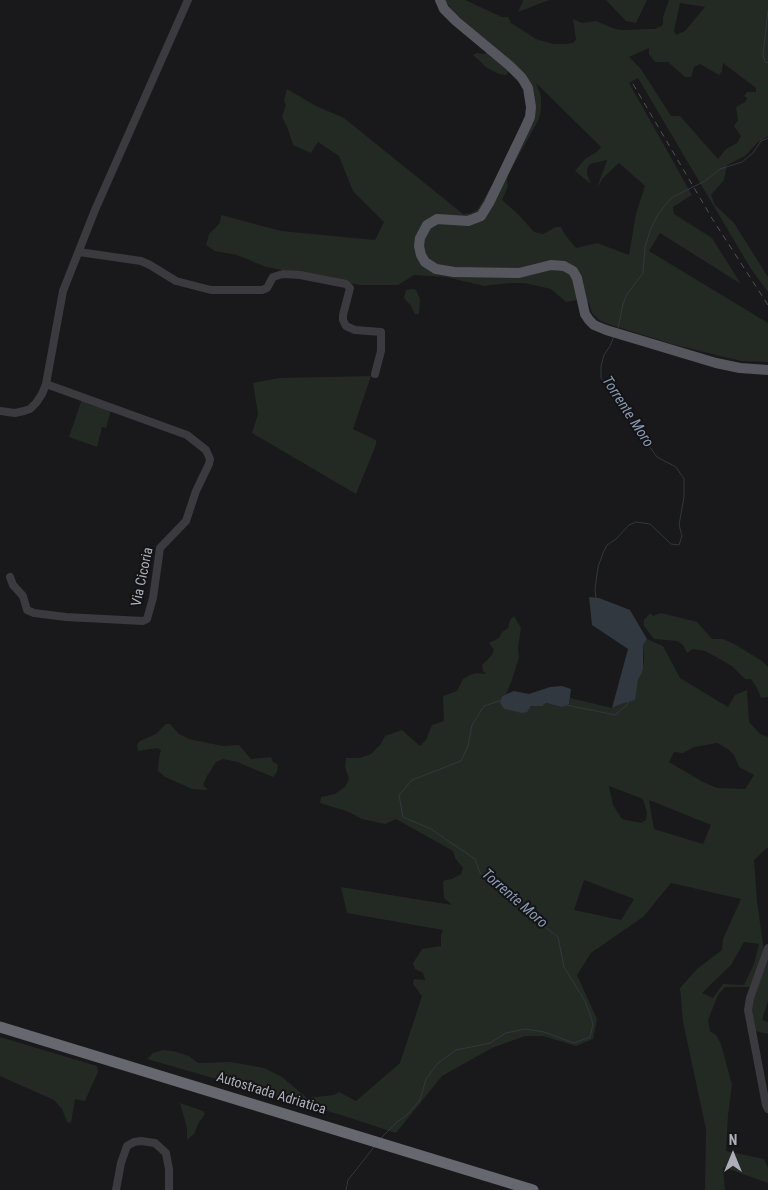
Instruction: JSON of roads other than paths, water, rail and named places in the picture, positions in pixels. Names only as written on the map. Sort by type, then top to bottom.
[{"type":"highway","name":"Autostrada Adriatica","points":[[0,1027],[533,1190]]},
{"type":"highway","name":"Autostrada Adriatica","points":[[0,1034],[510,1190]]},
{"type":"main road","points":[[440,0],[444,9],[456,21],[522,78],[528,88],[532,107],[526,126],[481,216],[468,221],[443,218],[432,221],[423,230],[419,251],[430,266],[454,272],[519,273],[550,265],[569,268],[577,278],[587,318],[594,325],[716,363],[740,368],[768,370]]},
{"type":"street","points":[[0,411],[15,413],[30,409],[36,403],[46,384],[60,301],[78,252],[98,201],[188,0]]},
{"type":"street","points":[[78,252],[141,261],[176,281],[211,290],[262,290],[267,288],[274,277],[283,274],[300,275],[346,284],[350,288],[343,315],[346,326],[355,330],[382,332],[381,351],[375,374]]},
{"type":"street","name":"Via Cicoria","points":[[10,577],[13,585],[23,596],[27,610],[34,613],[94,619],[143,621],[147,619],[153,598],[160,548],[186,521],[196,491],[210,459],[206,450],[187,435],[46,384]]},
{"type":"street","points":[[768,948],[750,998],[748,1010],[768,1108]]},
{"type":"street","points":[[116,1190],[121,1163],[127,1146],[141,1141],[155,1143],[166,1154],[169,1169],[169,1190]]},
{"type":"waterway","name":"Torrente Moro","points":[[768,10],[763,55],[765,62],[768,63]]},
{"type":"waterway","name":"Torrente Moro","points":[[618,328],[627,294],[643,273],[645,247],[651,228],[659,213],[671,198],[705,181],[720,169],[742,162],[753,153],[761,141],[768,138]]},
{"type":"waterway","name":"Torrente Moro","points":[[596,598],[595,589],[598,567],[603,553],[607,545],[616,539],[629,525],[636,522],[650,524],[671,544],[679,545],[682,536],[679,525],[684,497],[684,479],[676,467],[657,457],[627,416],[627,408],[601,378],[601,366],[604,355],[614,336]]},
{"type":"waterway","name":"Torrente Moro","points":[[381,1138],[407,1115],[420,1100],[426,1079],[438,1063],[456,1050],[490,1043],[506,1033],[525,1029],[544,1032],[574,1043],[590,1037],[593,1024],[590,1014],[585,1001],[564,967],[558,937],[506,897],[480,873],[475,859],[431,829],[403,817],[399,795],[412,780],[461,761],[468,746],[472,725],[484,706],[502,700]]},
{"type":"waterway","name":"Torrente Moro","points":[[566,705],[615,715],[627,705],[629,700]]},
{"type":"waterway","name":"Torrente Moro","points":[[346,1190],[348,1180],[374,1147]]},
{"type":"railway","points":[[633,84],[713,220],[768,305]]}]
